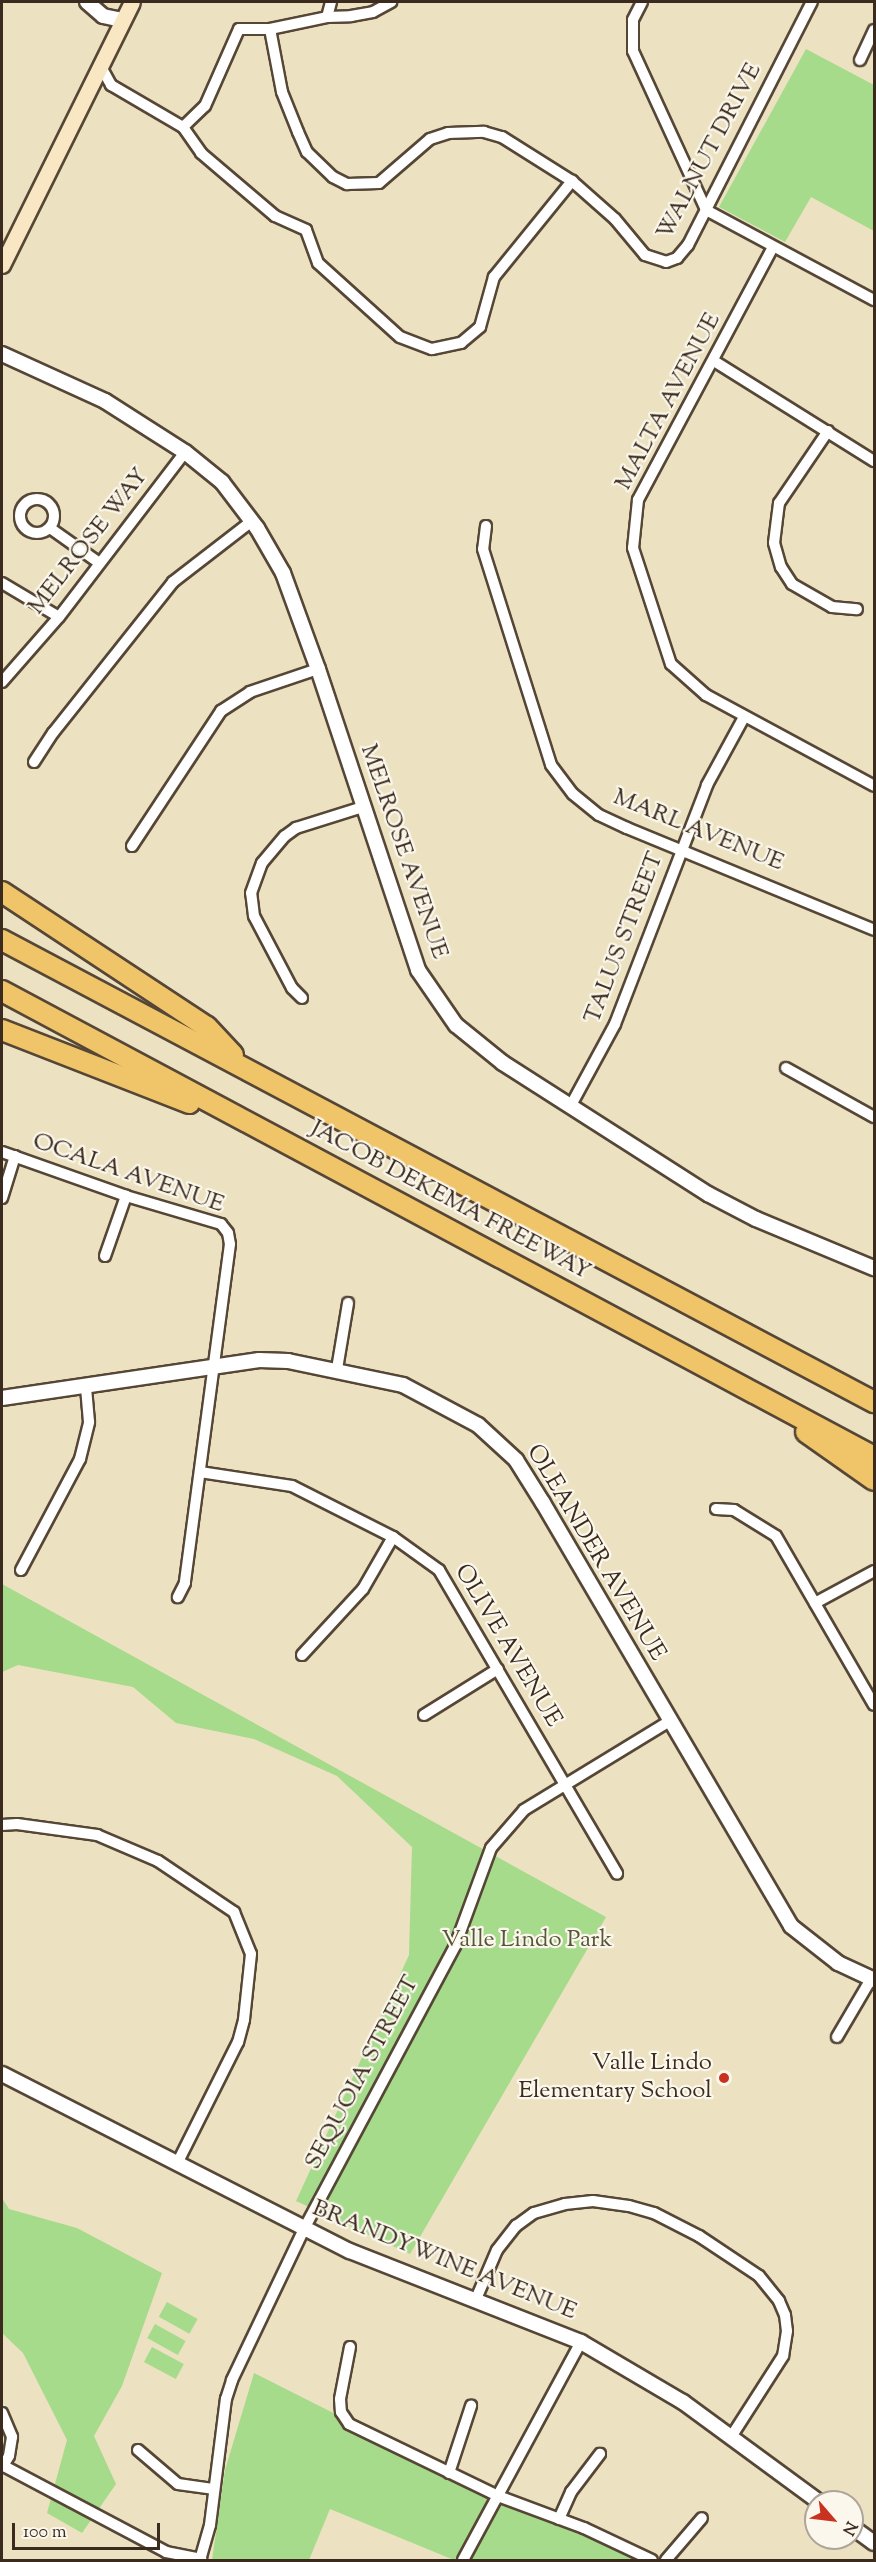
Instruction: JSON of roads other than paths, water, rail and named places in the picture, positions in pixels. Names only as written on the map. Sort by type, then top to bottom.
[{"type":"highway","points":[[2,892],[207,1027],[246,1068]]},
{"type":"highway","name":"JACOB DEKEMA FREEWAY","points":[[2,940],[874,1402]]},
{"type":"highway","name":"JACOB DEKEMA FREEWAY","points":[[2,991],[717,1371],[874,1457]]},
{"type":"highway","points":[[2,1030],[270,1135]]},
{"type":"highway","points":[[766,1343],[874,1387]]},
{"type":"highway","points":[[717,1371],[874,1480]]},
{"type":"main road","points":[[2,265],[132,2]]},
{"type":"street","points":[[87,2],[103,16],[122,20]]},
{"type":"street","points":[[327,17],[331,2]]},
{"type":"street","points":[[183,127],[213,91],[239,29],[270,29],[327,17],[373,12],[391,2]]},
{"type":"street","points":[[642,2],[633,20],[633,51],[706,210],[874,300]]},
{"type":"street","name":"WALNUT DRIVE","points":[[270,29],[279,82],[298,132],[307,152],[333,177],[347,184],[379,183],[430,140],[474,131],[502,137],[572,181],[615,219],[645,255],[655,261],[666,262],[682,254],[812,2]]},
{"type":"street","points":[[860,60],[874,30]]},
{"type":"street","points":[[100,66],[111,85],[183,127],[201,153],[267,209],[306,230],[318,262],[387,325],[412,343],[432,349],[461,343],[480,327],[494,277],[572,181]]},
{"type":"street","name":"MALTA AVENUE","points":[[773,247],[638,500],[632,539],[645,591],[671,664],[705,695],[874,786]]},
{"type":"street","name":"MELROSE AVENUE","points":[[2,354],[105,401],[185,452],[222,482],[252,521],[283,573],[318,669],[418,970],[434,997],[481,1047],[570,1107],[731,1206],[874,1268]]},
{"type":"street","points":[[714,361],[874,461]]},
{"type":"street","points":[[828,431],[779,503],[774,543],[781,567],[792,584],[832,607],[857,609]]},
{"type":"street","name":"MELROSE WAY","points":[[2,682],[59,617],[98,562],[185,452]]},
{"type":"street","points":[[34,762],[53,733],[173,582],[252,521]]},
{"type":"street","name":"MARL AVENUE","points":[[486,526],[483,549],[551,765],[573,794],[599,815],[874,930]]},
{"type":"street","points":[[50,528],[98,562]]},
{"type":"street","points":[[2,583],[59,617]]},
{"type":"street","points":[[132,846],[221,711],[250,692],[318,669]]},
{"type":"street","name":"TALUS STREET","points":[[570,1107],[615,1024],[707,785],[744,717]]},
{"type":"street","points":[[302,998],[292,988],[254,916],[251,892],[262,863],[277,842],[296,828],[363,807]]},
{"type":"street","points":[[786,1068],[874,1117]]},
{"type":"street","name":"OCALA AVENUE","points":[[2,1152],[126,1196],[221,1224],[228,1233],[230,1244],[211,1368]]},
{"type":"street","points":[[2,1198],[15,1156]]},
{"type":"street","points":[[105,1256],[126,1196]]},
{"type":"street","points":[[337,1369],[348,1303]]},
{"type":"street","name":"OLEANDER AVENUE","points":[[2,1398],[259,1360],[337,1369],[403,1385],[478,1425],[497,1440],[516,1460],[543,1503],[791,1926],[838,1963],[873,1980]]},
{"type":"street","points":[[178,1597],[185,1583],[211,1368]]},
{"type":"street","points":[[21,1570],[80,1459],[89,1422],[86,1387]]},
{"type":"street","name":"OLIVE AVENUE","points":[[200,1472],[292,1486],[393,1537],[439,1570],[617,1874]]},
{"type":"street","points":[[716,1509],[734,1510],[769,1529],[874,1705]]},
{"type":"street","points":[[302,1655],[363,1589],[393,1537]]},
{"type":"street","points":[[815,1603],[874,1571]]},
{"type":"street","points":[[424,1714],[498,1669]]},
{"type":"street","name":"SEQUOIA STREET","points":[[201,2560],[232,2380],[304,2229],[455,1946],[492,1848],[524,1810],[670,1721]]},
{"type":"street","points":[[2,1826],[17,1824],[97,1835],[158,1862],[234,1912],[251,1954],[244,2020],[238,2042],[177,2164]]},
{"type":"street","points":[[837,2037],[873,1980]]},
{"type":"street","name":"BRANDYWINE AVENUE","points":[[2,2074],[304,2229],[377,2262],[581,2342],[641,2375],[804,2491]]},
{"type":"street","points":[[476,2299],[497,2250],[516,2226],[534,2213],[574,2203],[610,2203],[654,2213],[699,2236],[759,2276],[779,2301],[787,2331],[783,2356],[731,2437]]},
{"type":"street","points":[[463,2560],[581,2342]]},
{"type":"street","points":[[350,2347],[340,2399],[341,2412],[349,2424],[498,2496],[559,2519],[652,2560]]},
{"type":"street","points":[[449,2473],[471,2406]]},
{"type":"street","points":[[2,2413],[12,2437],[9,2456],[2,2465],[166,2552],[201,2560]]},
{"type":"street","points":[[138,2450],[178,2484],[213,2489]]},
{"type":"street","points":[[559,2519],[571,2492],[600,2454]]},
{"type":"street","points":[[666,2560],[702,2518]]},
{"type":"place","name":"Valle Lindo Elementary School","points":[[724,2078]]},
{"type":"park label","name":"Valle Lindo Park","points":[[527,1941]]}]
